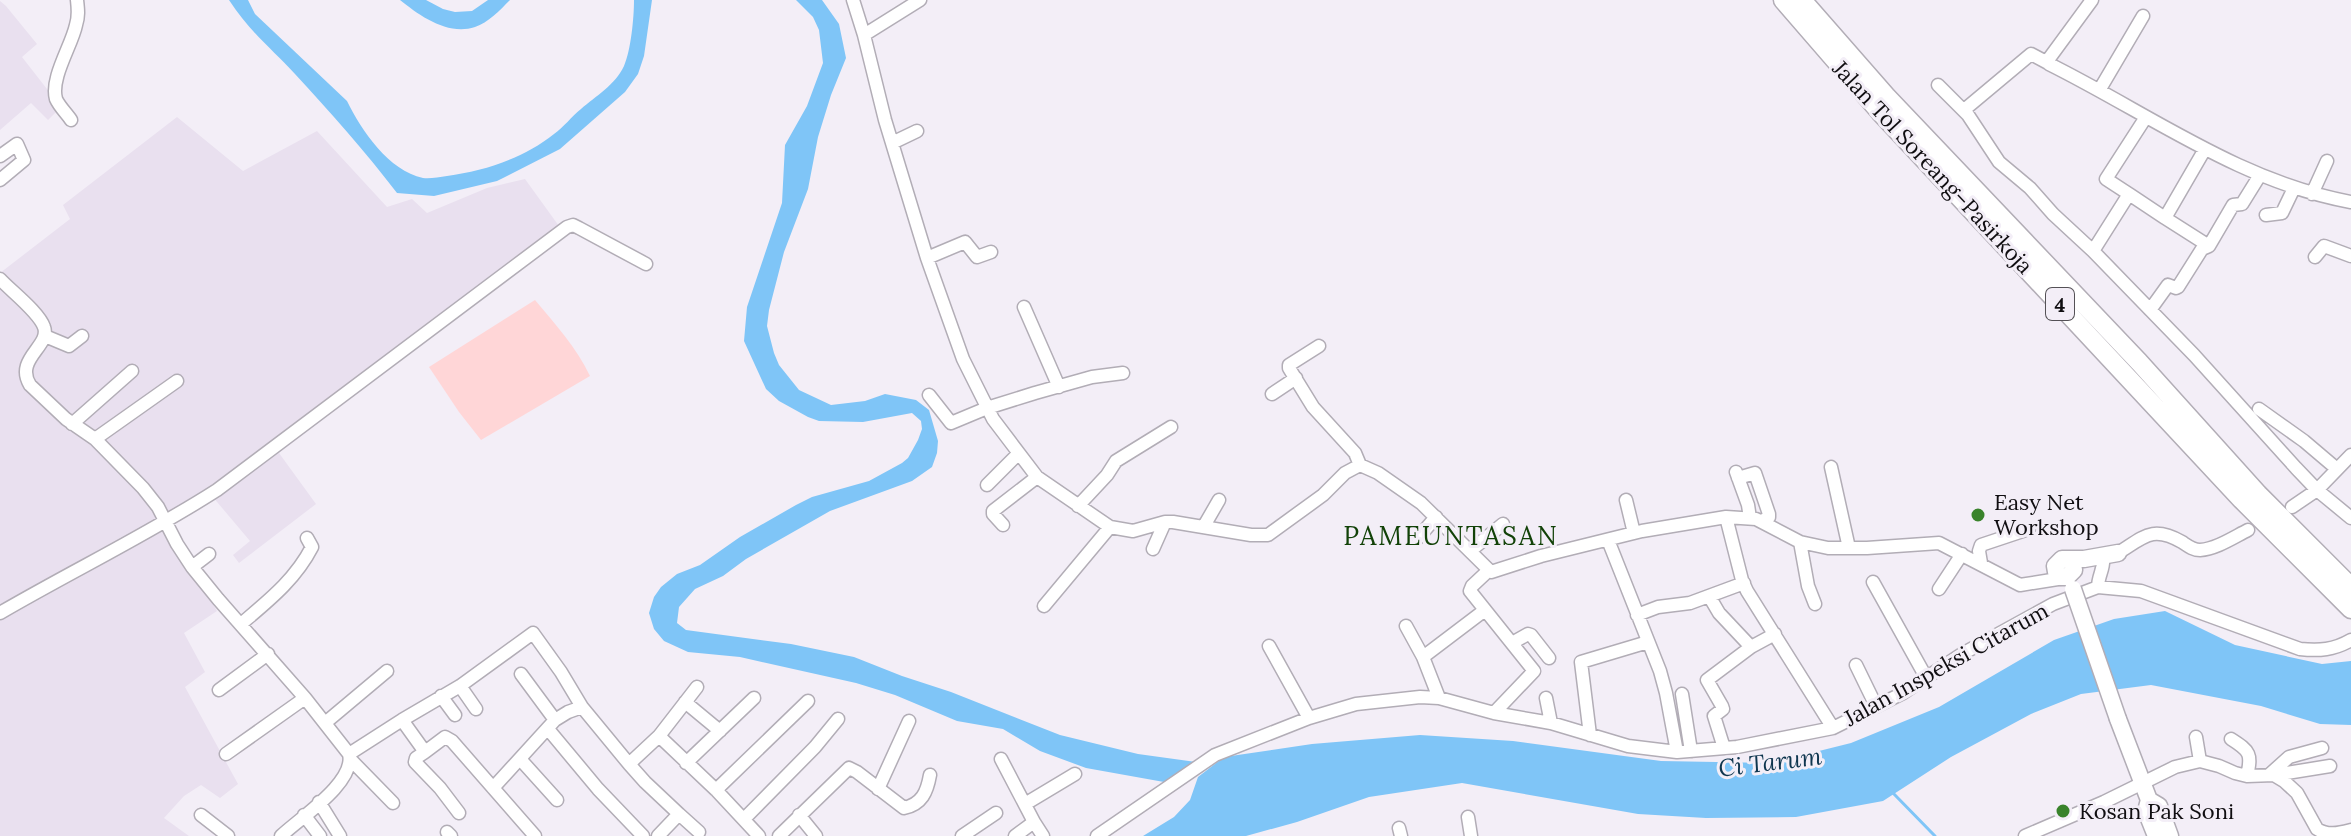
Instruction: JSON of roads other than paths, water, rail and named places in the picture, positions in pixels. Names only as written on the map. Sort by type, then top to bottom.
[{"type":"highway","name":"Jalan Tol Soreang–Pasirkoja","points":[[1783,0],[1880,112],[2242,500],[2348,599]]},
{"type":"highway","name":"Jalan Tol Soreang–Pasirkoja","points":[[1802,0],[1886,96],[2139,362],[2348,599]]},
{"type":"main road","points":[[2108,557],[2068,575],[2149,800],[2146,811],[2156,836]]},
{"type":"main road","points":[[2149,800],[2159,806],[2170,836]]},
{"type":"street","points":[[71,120],[56,99],[56,88],[76,26],[79,12],[77,0]]},
{"type":"street","points":[[853,0],[927,258],[963,359],[993,419],[1037,477],[1110,527],[1138,530],[1165,522],[1268,535],[1323,495],[1345,473],[1360,465]]},
{"type":"street","points":[[864,35],[920,0]]},
{"type":"street","points":[[2048,63],[2092,0]]},
{"type":"street","points":[[2100,89],[2143,16]]},
{"type":"street","points":[[1964,110],[2031,54],[2205,149],[2260,175],[2312,194],[2351,202]]},
{"type":"street","points":[[1938,85],[1964,110],[1999,162],[2030,188],[2194,355],[2264,436],[2317,490],[2351,518]]},
{"type":"street","points":[[2146,117],[2106,179],[2209,246]]},
{"type":"street","points":[[892,143],[917,131]]},
{"type":"street","points":[[0,156],[17,144],[24,160],[0,180]]},
{"type":"street","points":[[2165,218],[2205,149]]},
{"type":"street","points":[[2312,194],[2327,161]]},
{"type":"street","points":[[2150,310],[2168,285],[2178,287],[2202,249],[2209,246],[2233,205],[2242,204],[2260,175]]},
{"type":"street","points":[[2266,215],[2282,213],[2294,188]]},
{"type":"street","points":[[2093,251],[2129,194]]},
{"type":"street","points":[[0,613],[166,522],[217,490],[567,227],[573,225],[646,264]]},
{"type":"street","points":[[927,258],[965,242],[977,257],[991,252]]},
{"type":"street","points":[[2315,257],[2324,246],[2351,256]]},
{"type":"street","points":[[0,279],[45,328],[45,336],[26,365],[26,378],[36,392],[72,424],[95,439],[143,488],[192,567],[305,698],[350,757],[393,803]]},
{"type":"street","points":[[1024,307],[1059,387]]},
{"type":"street","points":[[45,336],[69,346],[82,336]]},
{"type":"street","points":[[1319,346],[1289,365],[1313,407],[1355,453],[1360,465],[1378,473],[1421,503],[1488,571]]},
{"type":"street","points":[[72,424],[132,371]]},
{"type":"street","points":[[929,395],[951,423],[987,408],[1092,377],[1123,373]]},
{"type":"street","points":[[1272,394],[1296,378]]},
{"type":"street","points":[[95,439],[177,381]]},
{"type":"street","points":[[2259,409],[2337,469]]},
{"type":"street","points":[[1078,506],[1116,461],[1171,427]]},
{"type":"street","points":[[987,485],[1018,454]]},
{"type":"street","points":[[2292,507],[2317,490],[2351,455]]},
{"type":"street","points":[[1831,467],[1849,548]]},
{"type":"street","points":[[1755,473],[1769,514],[1756,520],[1748,505],[1737,474],[1755,473]]},
{"type":"street","points":[[1003,525],[993,511],[1037,477]]},
{"type":"street","points":[[1204,526],[1219,500]]},
{"type":"street","points":[[1626,500],[1634,533]]},
{"type":"street","points":[[1418,538],[1436,517]]},
{"type":"street","points":[[1726,517],[1744,583],[1833,728]]},
{"type":"street","points":[[1494,713],[1534,671],[1470,591],[1472,586],[1488,571],[1503,570],[1541,556],[1634,533],[1726,517],[1756,520],[1800,542],[1828,548],[1939,543],[2020,585],[2068,575]]},
{"type":"street","points":[[1153,549],[1165,522]]},
{"type":"street","points":[[1470,551],[1503,524]]},
{"type":"street","points":[[1044,606],[1110,527]]},
{"type":"street","points":[[1981,563],[1981,545],[2029,529]]},
{"type":"street","points":[[2098,587],[2108,557],[2152,533],[2168,534],[2199,550],[2248,530]]},
{"type":"street","points":[[241,624],[293,577],[312,547],[307,538]]},
{"type":"street","points":[[1608,540],[1648,642],[1684,751]]},
{"type":"street","points":[[1800,542],[1808,586],[1815,604]]},
{"type":"street","points":[[192,567],[209,554]]},
{"type":"street","points":[[1939,589],[1962,554]]},
{"type":"street","points":[[1873,582],[1927,679]]},
{"type":"street","points":[[1637,615],[1658,607],[1682,605],[1744,583]]},
{"type":"street","name":"Jalan Inspeksi Citarum","points":[[1097,836],[1210,758],[1309,718],[1356,704],[1439,698],[1494,713],[1551,723],[1643,749],[1684,751],[1724,748],[1805,735],[1833,728],[1927,679],[1962,654],[2053,604],[2098,587],[2141,591],[2300,649],[2319,651],[2351,640]]},
{"type":"street","points":[[1709,596],[1719,613],[1751,647]]},
{"type":"street","points":[[1423,657],[1485,610]]},
{"type":"street","points":[[1406,626],[1423,657],[1439,698]]},
{"type":"street","points":[[281,836],[344,778],[350,757],[402,720],[460,686],[533,633],[582,707],[629,764],[699,832]]},
{"type":"street","points":[[1724,748],[1714,716],[1723,709],[1707,680],[1751,647],[1775,634]]},
{"type":"street","points":[[1512,643],[1531,635],[1549,658]]},
{"type":"street","points":[[1590,735],[1582,661],[1648,642]]},
{"type":"street","points":[[1269,646],[1309,718]]},
{"type":"street","points":[[219,690],[268,654]]},
{"type":"street","points":[[1856,665],[1876,706]]},
{"type":"street","points":[[325,723],[387,671]]},
{"type":"street","points":[[521,674],[591,781],[643,836]]},
{"type":"street","points":[[460,686],[476,709]]},
{"type":"street","points":[[629,764],[659,736],[697,687]]},
{"type":"street","points":[[1682,694],[1684,751]]},
{"type":"street","points":[[441,696],[455,715]]},
{"type":"street","points":[[226,754],[305,698]]},
{"type":"street","points":[[686,763],[754,698]]},
{"type":"street","points":[[1546,698],[1551,723]]},
{"type":"street","points":[[716,790],[808,701]]},
{"type":"street","points":[[685,702],[720,731]]},
{"type":"street","points":[[493,788],[552,725],[568,712],[582,707]]},
{"type":"street","points":[[744,819],[815,747],[838,719]]},
{"type":"street","points":[[402,720],[425,752]]},
{"type":"street","points":[[878,789],[909,721]]},
{"type":"street","points":[[659,736],[759,836]]},
{"type":"street","points":[[2196,737],[2200,761]]},
{"type":"street","points":[[459,813],[415,762],[441,739],[449,739],[493,788],[528,834]]},
{"type":"street","points":[[2231,739],[2250,754],[2247,776]]},
{"type":"street","points":[[2271,775],[2274,768],[2289,757],[2322,748]]},
{"type":"street","points":[[520,759],[557,800]]},
{"type":"street","points":[[1001,759],[1043,836]]},
{"type":"street","points":[[2026,836],[2052,830],[2175,767],[2200,761],[2247,776],[2330,766]]},
{"type":"street","points":[[779,836],[849,768],[904,808],[927,792],[930,775]]},
{"type":"street","points":[[1025,804],[1075,774]]},
{"type":"street","points":[[2271,775],[2289,784],[2297,793],[2322,834],[2351,830]]},
{"type":"street","points":[[319,802],[340,836]]},
{"type":"street","points":[[962,836],[996,813]]},
{"type":"street","points":[[658,836],[679,814]]},
{"type":"street","points":[[201,815],[228,836]]},
{"type":"street","points":[[304,815],[320,836]]},
{"type":"street","points":[[799,815],[816,836]]},
{"type":"street","points":[[1468,817],[1471,836]]},
{"type":"street","points":[[1015,836],[1034,822]]},
{"type":"water","points":[[229,0],[248,0],[255,14],[347,101],[368,136],[388,158],[411,174],[429,178],[476,171],[504,162],[530,150],[558,131],[620,73],[630,43],[634,0],[652,0],[644,56],[638,74],[625,92],[560,149],[497,181],[434,196],[397,193]]},
{"type":"water","points":[[400,0],[426,0],[455,12],[472,11],[488,0],[510,0],[485,22],[475,27],[455,29],[435,23]]},
{"type":"water","points":[[796,0],[822,0],[839,24],[846,58],[818,137],[808,189],[784,252],[769,310],[767,326],[774,353],[779,365],[799,390],[831,405],[865,401],[885,394],[916,400],[929,410],[938,441],[937,453],[932,467],[912,481],[830,511],[746,559],[723,576],[695,589],[679,607],[677,623],[686,630],[791,644],[854,657],[1060,735],[1138,754],[1196,762],[1164,782],[1086,768],[1040,751],[1003,729],[957,721],[895,695],[856,683],[740,657],[688,652],[664,641],[654,629],[649,613],[654,597],[677,574],[700,565],[740,537],[812,497],[869,481],[902,463],[908,458],[922,429],[921,421],[912,413],[863,422],[819,421],[808,417],[779,401],[766,389],[744,341],[747,307],[782,203],[785,145],[807,106],[823,63],[819,30],[813,17]]},
{"type":"water","points":[[2165,611],[2235,645],[2322,664],[2351,661],[2351,725],[2320,724],[2261,706],[2151,685],[2081,694],[2031,714],[1951,757],[1883,801],[1796,817],[1706,818],[1638,814],[1462,783],[1369,797],[1246,836],[1143,836],[1174,817],[1190,800],[1198,777],[1224,757],[1312,744],[1420,735],[1513,741],[1661,761],[1771,763],[1851,743],[1939,707],[2054,640],[2114,619]]},
{"type":"waterway","points":[[1893,793],[1935,836]]},
{"type":"place","name":"Easy Net Workshop","points":[[1978,515]]},
{"type":"place","name":"Kosan Pak Soni","points":[[2063,811]]},
{"type":"district","name":"PAMEUNTASAN","points":[[1451,535]]},
{"type":"water label","name":"Ci Tarum","points":[[1770,762]]}]
